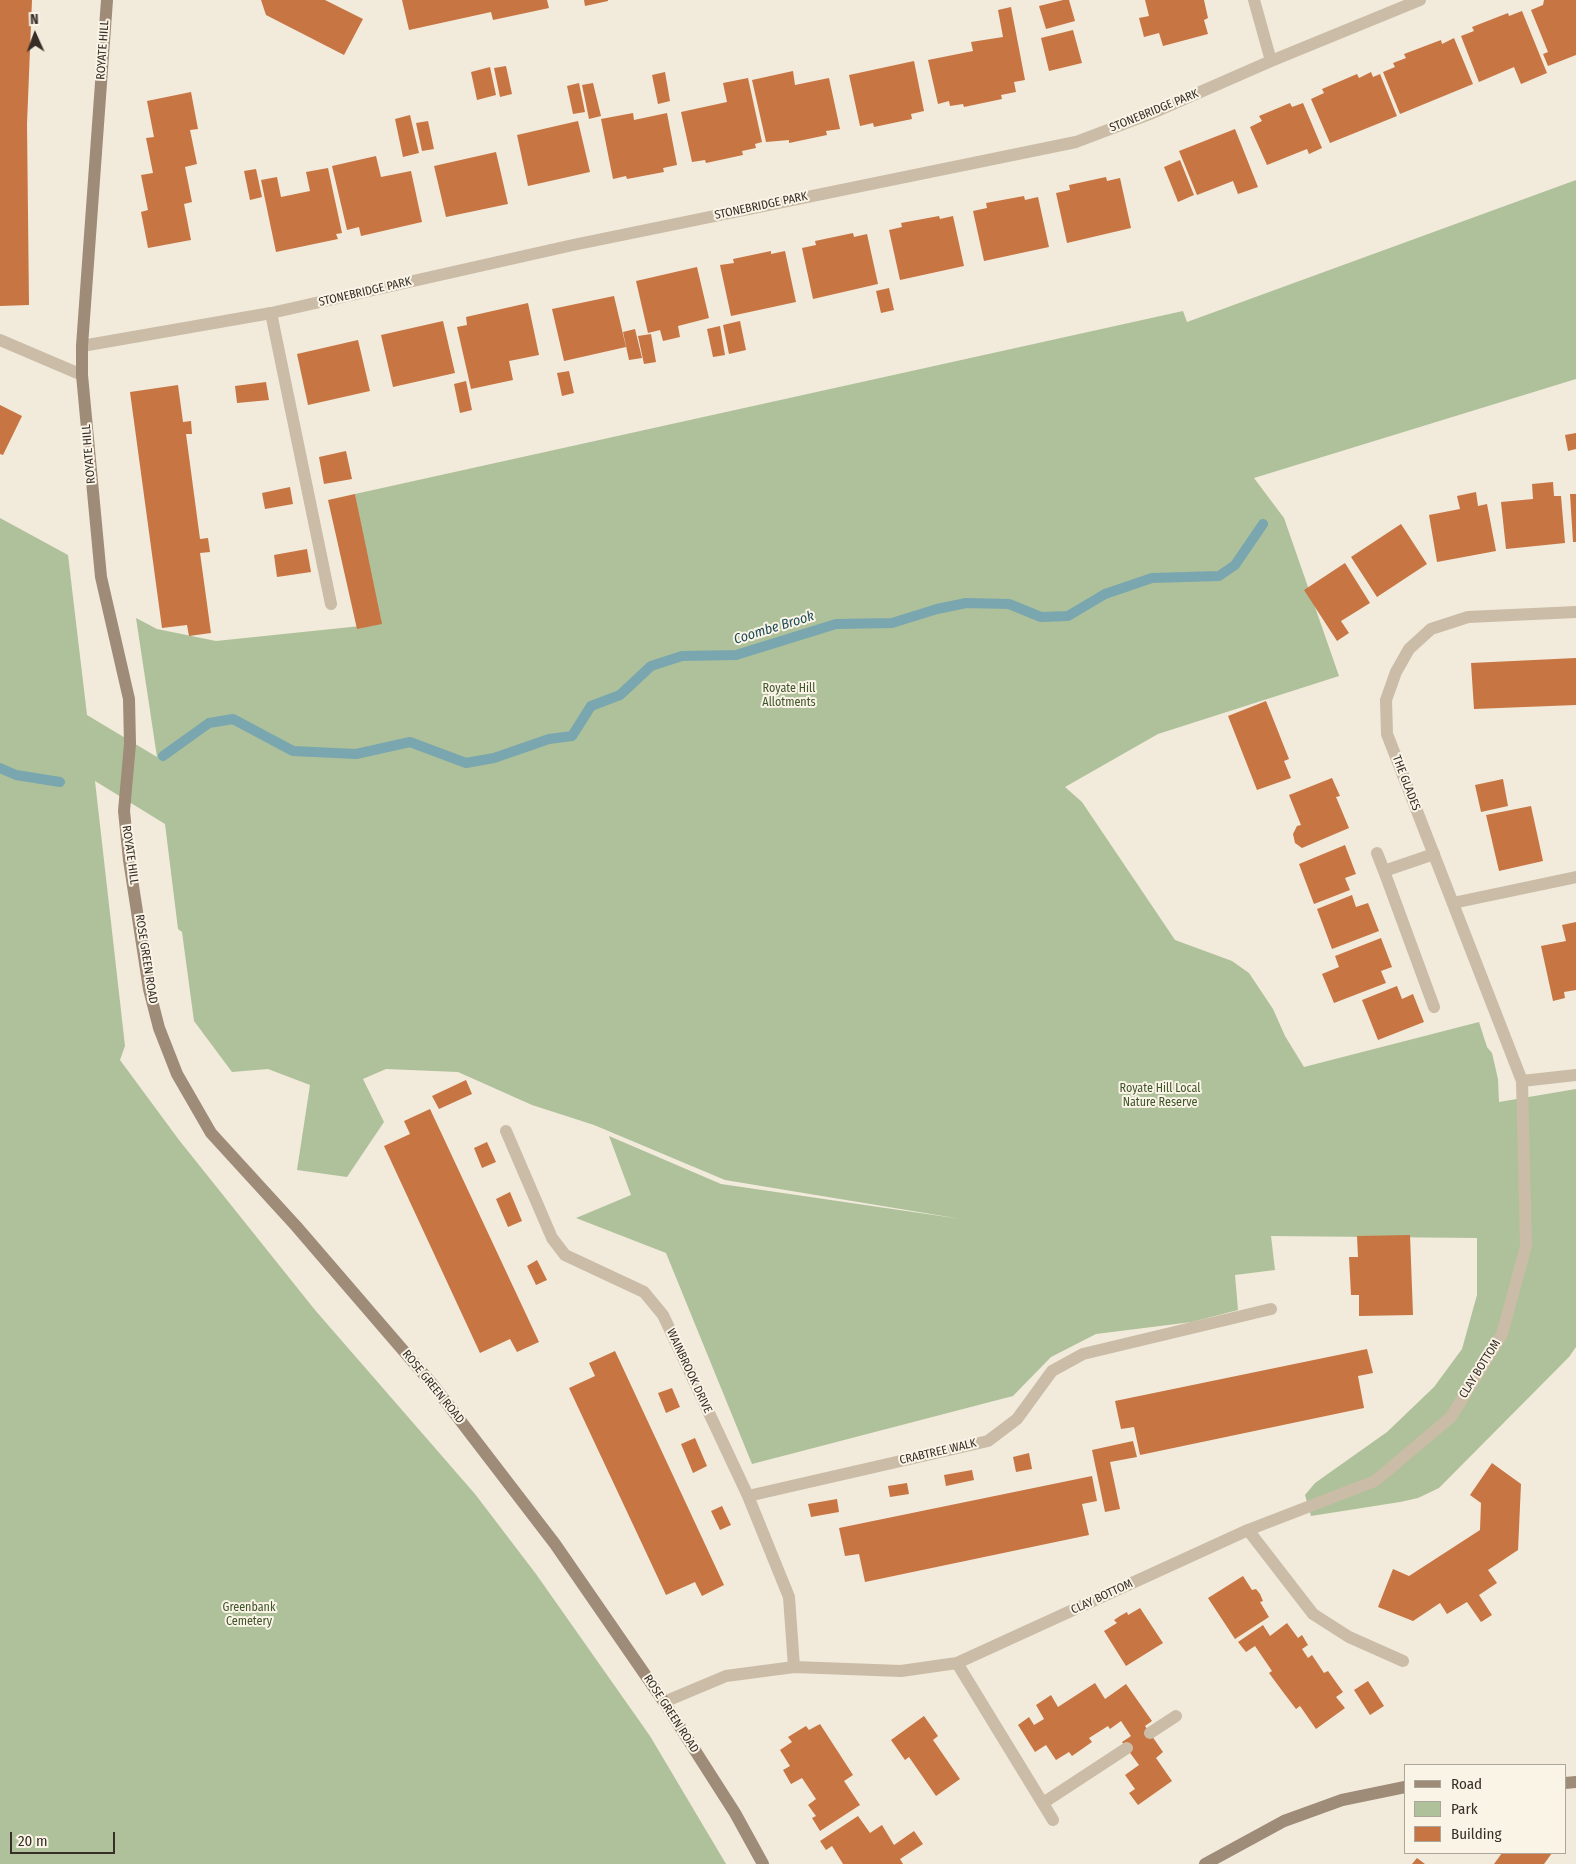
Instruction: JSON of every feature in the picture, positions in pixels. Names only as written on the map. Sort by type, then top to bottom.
[{"type":"main road","name":"ROYATE HILL","points":[[107,0],[82,346],[82,375],[100,577],[129,700],[130,744],[124,811],[129,860],[137,904]]},
{"type":"main road","name":"ROSE GREEN ROAD","points":[[137,904],[149,990],[159,1028],[177,1074],[211,1133],[296,1226],[433,1385],[555,1544],[664,1702],[735,1813],[763,1864]]},
{"type":"main road","points":[[1204,1864],[1284,1821],[1342,1800],[1404,1787]]},
{"type":"street","points":[[1254,0],[1272,61]]},
{"type":"street","name":"STONEBRIDGE PARK","points":[[82,346],[271,313],[573,245],[1076,142],[1150,114],[1420,0]]},
{"type":"street","points":[[271,313],[331,604]]},
{"type":"street","points":[[0,340],[82,375]]},
{"type":"street","name":"THE GLADES","points":[[1522,1081],[1387,734],[1386,700],[1396,672],[1409,649],[1431,629],[1468,617],[1576,612]]},
{"type":"street","points":[[1377,853],[1434,1007]]},
{"type":"street","points":[[1384,871],[1434,854]]},
{"type":"street","points":[[1454,903],[1576,877]]},
{"type":"street","points":[[1522,1081],[1576,1075]]},
{"type":"street","name":"CLAY BOTTOM","points":[[664,1702],[726,1676],[794,1667],[901,1671],[957,1663],[1248,1530],[1375,1481],[1451,1417],[1502,1334],[1526,1246],[1522,1081]]},
{"type":"street","name":"WAINBROOK DRIVE","points":[[506,1131],[552,1238],[565,1255],[644,1292],[663,1315],[748,1496],[789,1597],[794,1667]]},
{"type":"street","name":"CRABTREE WALK","points":[[748,1496],[988,1440],[1017,1419],[1052,1371],[1083,1354],[1271,1309]]},
{"type":"street","points":[[1248,1530],[1312,1614],[1348,1637],[1403,1661]]},
{"type":"street","points":[[957,1663],[1054,1820]]},
{"type":"street","points":[[1150,1733],[1176,1716]]},
{"type":"street","points":[[1043,1803],[1127,1748]]},
{"type":"green space","points":[[1576,180],[1576,379],[1254,478],[1284,518],[1339,676],[1158,734],[1065,787],[1082,802],[1175,940],[1232,961],[1249,973],[1273,1009],[1285,1036],[1304,1067],[1479,1022],[1487,1047],[1492,1053],[1498,1079],[1499,1102],[1576,1089],[1576,1347],[1569,1357],[1439,1488],[1418,1498],[1400,1502],[1311,1516],[1305,1495],[1315,1483],[1387,1432],[1434,1387],[1462,1349],[1477,1295],[1477,1238],[1271,1236],[1275,1270],[1235,1275],[1238,1310],[1192,1322],[1096,1334],[1051,1357],[1013,1396],[752,1464],[666,1253],[576,1218],[631,1195],[609,1136],[721,1184],[961,1219],[725,1180],[594,1125],[532,1105],[458,1072],[386,1069],[363,1079],[384,1122],[347,1177],[297,1170],[310,1085],[268,1069],[232,1072],[194,1021],[182,932],[178,929],[165,824],[95,781],[125,1046],[120,1060],[179,1140],[315,1310],[475,1494],[536,1574],[650,1736],[726,1864],[0,1864],[0,518],[68,555],[87,715],[157,757],[136,618],[157,629],[216,641],[380,624],[355,494],[1183,311],[1187,322]]},
{"type":"building","points":[[0,0],[32,0],[27,124],[29,305],[0,306]]},
{"type":"building","points":[[261,0],[325,0],[363,19],[344,55],[266,15]]},
{"type":"building","points":[[402,0],[547,0],[549,8],[493,20],[491,12],[409,30]]},
{"type":"building","points":[[584,0],[608,0],[608,1],[585,6]]},
{"type":"building","points":[[1069,0],[1075,21],[1046,29],[1039,6]]},
{"type":"building","points":[[1145,0],[1204,0],[1208,18],[1204,20],[1208,34],[1163,46],[1159,33],[1144,37],[1139,18],[1149,16]]},
{"type":"building","points":[[1544,0],[1576,0],[1576,55],[1548,66],[1543,54],[1548,52],[1531,10],[1543,5]]},
{"type":"building","points":[[1011,7],[1025,80],[1014,82],[1016,92],[1001,95],[1002,99],[964,107],[963,104],[950,106],[949,101],[938,104],[928,60],[973,51],[971,42],[1003,37],[998,10]]},
{"type":"building","points":[[1522,11],[1547,73],[1521,84],[1514,67],[1479,82],[1461,36],[1474,31],[1472,27],[1508,13],[1509,16]]},
{"type":"building","points":[[1073,30],[1082,63],[1049,71],[1041,38]]},
{"type":"building","points":[[1454,38],[1473,84],[1400,114],[1383,72],[1395,67],[1393,63],[1406,58],[1404,54],[1441,40],[1442,44]]},
{"type":"building","points":[[914,61],[924,111],[911,114],[912,119],[874,127],[873,123],[860,126],[849,75]]},
{"type":"building","points":[[506,66],[512,94],[500,97],[494,68]]},
{"type":"building","points":[[490,67],[496,95],[477,100],[471,72]]},
{"type":"building","points":[[793,71],[795,85],[829,78],[840,129],[826,131],[827,135],[789,143],[789,140],[766,142],[752,80]]},
{"type":"building","points":[[665,72],[670,101],[658,104],[652,75]]},
{"type":"building","points":[[1371,72],[1373,77],[1380,74],[1397,116],[1330,143],[1311,99],[1324,93],[1322,89],[1357,74],[1359,78]]},
{"type":"building","points":[[748,78],[762,142],[755,144],[756,148],[742,151],[743,155],[706,163],[705,160],[692,162],[681,112],[727,102],[723,83]]},
{"type":"building","points":[[579,83],[585,112],[573,114],[567,86]]},
{"type":"building","points":[[593,83],[601,116],[589,119],[582,85]]},
{"type":"building","points":[[191,92],[198,129],[190,130],[197,164],[185,167],[192,202],[184,204],[191,240],[148,248],[141,212],[148,210],[141,175],[153,173],[146,138],[154,137],[147,101]]},
{"type":"building","points":[[1290,103],[1292,107],[1303,103],[1322,148],[1309,154],[1307,149],[1267,165],[1250,127],[1262,121],[1259,116]]},
{"type":"building","points":[[633,113],[634,120],[667,113],[677,165],[663,168],[664,172],[627,179],[626,176],[613,179],[601,119]]},
{"type":"building","points":[[410,115],[419,153],[403,157],[395,119]]},
{"type":"building","points":[[428,121],[434,149],[422,151],[416,123]]},
{"type":"building","points":[[578,121],[590,172],[528,186],[517,135]]},
{"type":"building","points":[[1235,129],[1258,187],[1238,194],[1233,181],[1197,195],[1179,151]]},
{"type":"building","points":[[496,152],[508,204],[446,217],[434,166]]},
{"type":"building","points":[[376,156],[381,177],[411,171],[422,222],[361,236],[359,227],[347,230],[332,166]]},
{"type":"building","points":[[1180,160],[1194,195],[1178,202],[1164,167]]},
{"type":"building","points":[[328,168],[342,233],[336,234],[338,239],[276,252],[261,180],[277,177],[281,197],[310,191],[306,172]]},
{"type":"building","points":[[256,169],[262,197],[250,200],[244,171]]},
{"type":"building","points":[[1106,177],[1107,181],[1120,178],[1131,228],[1067,243],[1056,193],[1070,190],[1069,185]]},
{"type":"building","points":[[1024,196],[1025,200],[1038,197],[1049,247],[984,261],[973,211],[987,208],[986,203]]},
{"type":"building","points":[[939,216],[940,219],[953,216],[964,266],[900,280],[889,230],[902,227],[901,223]]},
{"type":"building","points":[[853,233],[854,237],[867,234],[878,284],[813,299],[802,248],[816,245],[815,241]]},
{"type":"building","points":[[771,251],[771,254],[785,251],[796,302],[731,316],[720,265],[734,263],[733,259]]},
{"type":"building","points":[[697,267],[709,318],[678,326],[680,337],[663,341],[660,330],[648,333],[636,281]]},
{"type":"building","points":[[889,288],[894,310],[881,313],[876,291]]},
{"type":"building","points":[[614,296],[626,347],[564,361],[552,309]]},
{"type":"building","points":[[528,303],[539,355],[509,361],[513,380],[471,389],[457,327],[467,325],[466,317]]},
{"type":"building","points":[[443,321],[455,373],[393,387],[381,335]]},
{"type":"building","points":[[740,321],[746,350],[729,354],[723,325]]},
{"type":"building","points":[[720,326],[725,355],[713,357],[707,329]]},
{"type":"building","points":[[635,329],[642,358],[629,360],[623,332]]},
{"type":"building","points":[[651,334],[656,362],[644,364],[638,336]]},
{"type":"building","points":[[358,340],[370,391],[308,405],[297,354]]},
{"type":"building","points":[[569,371],[574,393],[562,396],[557,373]]},
{"type":"building","points":[[466,381],[472,410],[460,413],[454,384]]},
{"type":"building","points":[[266,382],[269,400],[237,403],[235,386]]},
{"type":"building","points":[[178,385],[183,422],[191,421],[192,434],[186,434],[200,539],[208,538],[210,552],[200,553],[211,633],[189,636],[187,625],[162,628],[130,392]]},
{"type":"building","points":[[0,405],[22,416],[3,455],[0,454]]},
{"type":"building","points":[[1576,433],[1576,449],[1568,451],[1565,435]]},
{"type":"building","points":[[346,451],[352,479],[324,484],[319,457]]},
{"type":"building","points":[[1553,482],[1554,496],[1561,496],[1565,543],[1506,549],[1501,502],[1533,499],[1532,484]]},
{"type":"building","points":[[290,487],[293,504],[265,509],[262,493]]},
{"type":"building","points":[[1476,492],[1478,506],[1487,504],[1496,551],[1437,562],[1429,515],[1460,509],[1457,496]]},
{"type":"building","points":[[355,494],[382,624],[357,629],[328,500]]},
{"type":"building","points":[[1570,494],[1576,494],[1576,542],[1573,542]]},
{"type":"building","points":[[1401,524],[1427,564],[1377,597],[1351,557]]},
{"type":"building","points":[[307,549],[311,572],[277,577],[274,555]]},
{"type":"building","points":[[1345,563],[1370,603],[1341,621],[1349,633],[1337,641],[1304,590]]},
{"type":"building","points":[[1576,658],[1576,705],[1474,709],[1471,663]]},
{"type":"building","points":[[1266,701],[1289,759],[1284,761],[1291,778],[1257,790],[1228,716]]},
{"type":"building","points":[[1332,778],[1340,796],[1336,797],[1349,828],[1302,848],[1295,843],[1293,834],[1297,826],[1301,825],[1289,795]]},
{"type":"building","points":[[1503,779],[1508,806],[1481,812],[1475,785]]},
{"type":"building","points":[[1531,806],[1543,861],[1499,871],[1486,815]]},
{"type":"building","points":[[1345,845],[1356,874],[1345,878],[1350,890],[1314,904],[1299,864]]},
{"type":"building","points":[[1352,895],[1356,907],[1368,903],[1379,931],[1332,949],[1317,909]]},
{"type":"building","points":[[1576,922],[1576,990],[1564,992],[1565,998],[1553,1001],[1541,946],[1566,941],[1562,925]]},
{"type":"building","points":[[1381,938],[1392,967],[1381,971],[1386,983],[1334,1003],[1322,974],[1339,967],[1335,956]]},
{"type":"building","points":[[1397,986],[1402,999],[1413,994],[1424,1022],[1378,1040],[1362,1000]]},
{"type":"building","points":[[466,1080],[472,1094],[439,1109],[432,1096]]},
{"type":"building","points":[[430,1109],[539,1342],[517,1352],[510,1339],[480,1353],[384,1146],[410,1134],[404,1121]]},
{"type":"building","points":[[487,1142],[496,1162],[482,1168],[474,1148]]},
{"type":"building","points":[[510,1192],[522,1221],[508,1227],[496,1199]]},
{"type":"building","points":[[1410,1235],[1413,1315],[1359,1316],[1359,1295],[1351,1295],[1349,1257],[1358,1257],[1357,1236]]},
{"type":"building","points":[[537,1260],[547,1280],[536,1285],[527,1266]]},
{"type":"building","points":[[1367,1349],[1373,1373],[1358,1376],[1364,1408],[1140,1455],[1134,1427],[1121,1429],[1115,1401]]},
{"type":"building","points":[[615,1351],[724,1585],[702,1596],[695,1582],[666,1595],[569,1388],[595,1376],[589,1363]]},
{"type":"building","points":[[672,1388],[680,1407],[666,1413],[658,1393]]},
{"type":"building","points":[[695,1438],[707,1466],[693,1473],[681,1444]]},
{"type":"building","points":[[1133,1441],[1137,1457],[1110,1462],[1120,1509],[1105,1512],[1092,1450]]},
{"type":"building","points":[[1029,1453],[1032,1469],[1016,1472],[1013,1457]]},
{"type":"building","points":[[1492,1463],[1521,1484],[1518,1550],[1488,1570],[1497,1583],[1479,1595],[1492,1615],[1481,1622],[1467,1602],[1447,1614],[1440,1603],[1413,1621],[1378,1607],[1393,1569],[1409,1576],[1480,1530],[1481,1503],[1470,1495]]},
{"type":"building","points":[[972,1470],[974,1480],[946,1486],[944,1475]]},
{"type":"building","points":[[1092,1476],[1097,1501],[1082,1504],[1089,1535],[865,1582],[859,1554],[845,1556],[839,1528]]},
{"type":"building","points":[[907,1483],[909,1494],[890,1497],[888,1486]]},
{"type":"building","points":[[837,1499],[839,1512],[811,1517],[808,1504]]},
{"type":"building","points":[[722,1506],[731,1525],[720,1530],[711,1511]]},
{"type":"building","points":[[1243,1576],[1252,1590],[1256,1589],[1260,1594],[1263,1601],[1260,1602],[1269,1617],[1235,1639],[1208,1598]]},
{"type":"building","points":[[1140,1608],[1163,1643],[1126,1666],[1104,1631],[1117,1623],[1114,1620],[1120,1616],[1127,1612],[1128,1615]]},
{"type":"building","points":[[1287,1623],[1298,1638],[1302,1635],[1308,1645],[1302,1649],[1308,1658],[1312,1655],[1324,1673],[1328,1671],[1343,1692],[1336,1697],[1345,1708],[1316,1729],[1300,1706],[1296,1709],[1269,1673],[1272,1671],[1255,1646],[1246,1652],[1238,1642],[1263,1625],[1270,1636]]},
{"type":"building","points":[[1368,1681],[1384,1706],[1370,1715],[1354,1690]]},
{"type":"building","points":[[1095,1683],[1105,1699],[1126,1684],[1152,1721],[1145,1726],[1163,1752],[1156,1758],[1172,1781],[1138,1805],[1129,1793],[1135,1789],[1125,1775],[1139,1765],[1122,1742],[1131,1736],[1121,1721],[1110,1729],[1108,1726],[1089,1738],[1092,1742],[1072,1756],[1069,1752],[1056,1760],[1046,1745],[1035,1752],[1018,1725],[1029,1717],[1034,1725],[1044,1719],[1036,1705],[1051,1695],[1058,1707]]},
{"type":"building","points":[[924,1716],[938,1736],[933,1740],[960,1779],[936,1796],[909,1757],[905,1760],[891,1740]]},
{"type":"building","points":[[820,1724],[853,1775],[844,1781],[860,1805],[820,1831],[812,1818],[816,1816],[808,1805],[816,1799],[802,1778],[791,1784],[783,1770],[790,1766],[780,1750],[792,1742],[788,1737],[806,1726],[809,1730]]},
{"type":"building","points":[[858,1816],[870,1833],[882,1825],[894,1845],[914,1831],[923,1844],[900,1859],[903,1864],[843,1864],[832,1846],[826,1850],[820,1841]]},
{"type":"building","points":[[1501,1854],[1551,1854],[1544,1864],[1494,1864]]},
{"type":"building","points":[[1417,1858],[1425,1864],[1412,1864]]},
{"type":"waterway","name":"Coombe Brook","points":[[163,756],[209,723],[233,719],[293,751],[356,754],[410,742],[466,763],[494,758],[549,739],[572,736],[591,706],[620,695],[651,666],[682,656],[736,655],[836,624],[892,623],[937,609],[966,603],[1009,604],[1041,617],[1068,616],[1105,594],[1152,578],[1219,576],[1235,565],[1263,524]]},
{"type":"waterway","name":"Coombe Brook","points":[[0,768],[16,775],[60,782]]},
{"type":"park label","name":"Royate Hill Allotments","points":[[789,696]]},
{"type":"park label","name":"Royate Hill Local Nature Reserve","points":[[1160,1096]]},
{"type":"park label","name":"Greenbank Cemetery","points":[[249,1615]]}]
